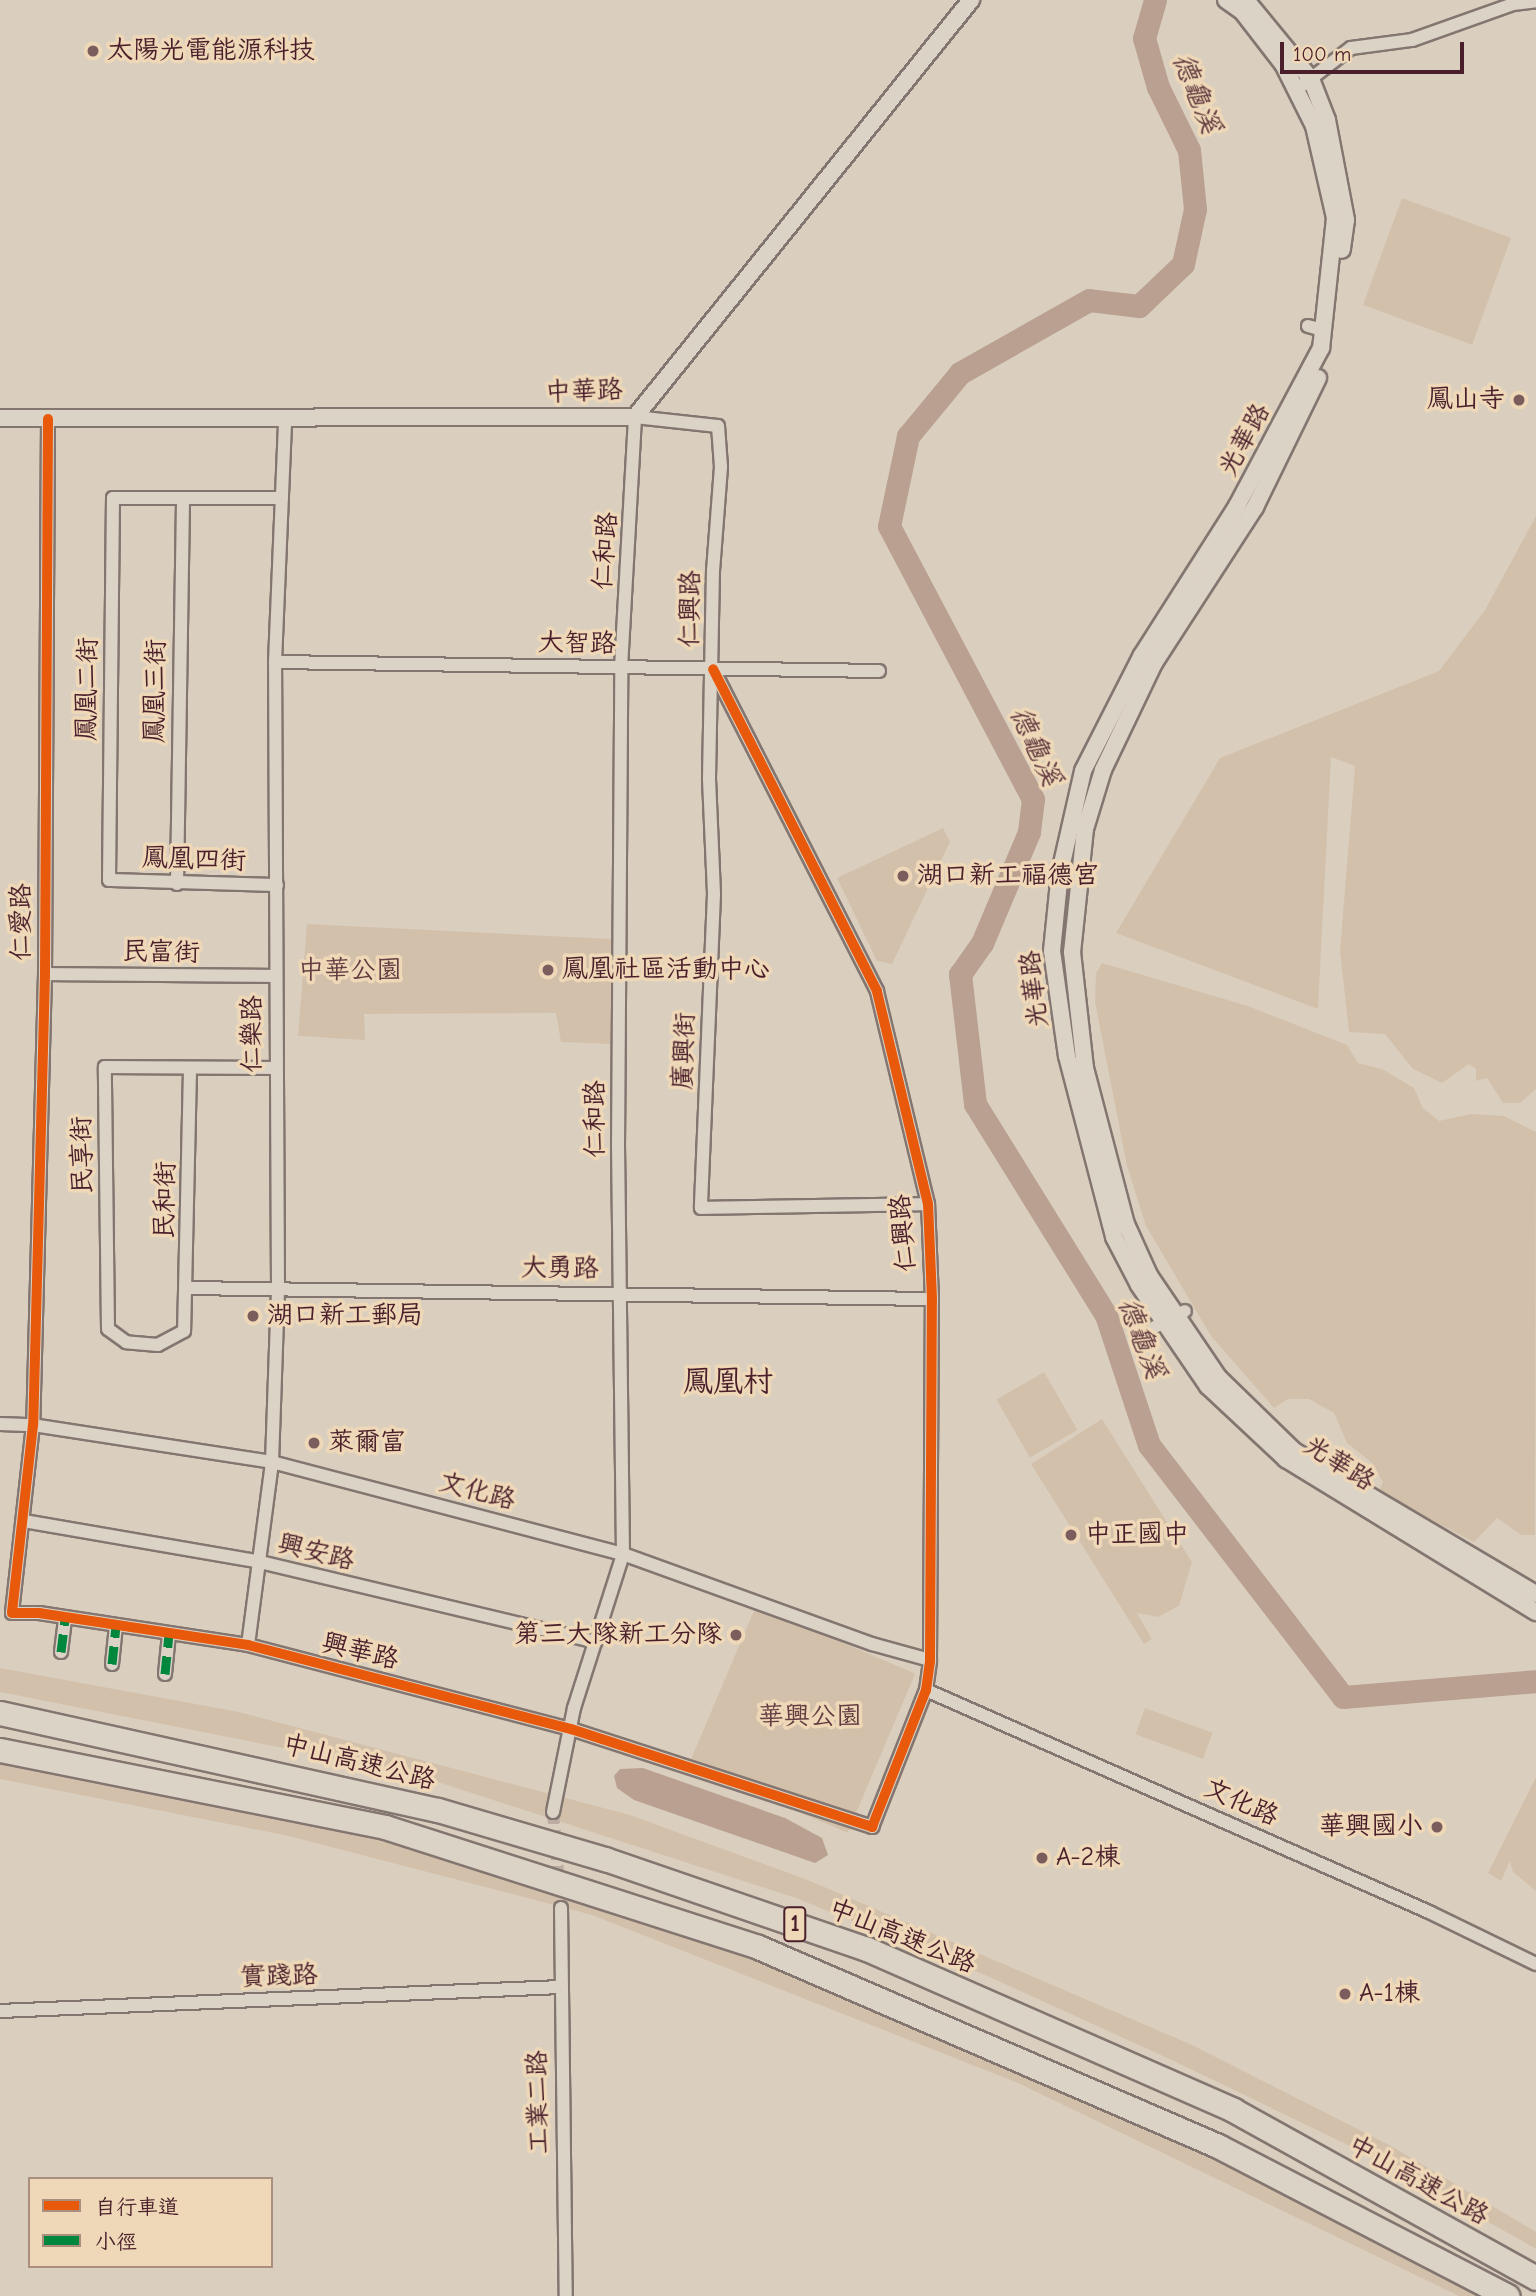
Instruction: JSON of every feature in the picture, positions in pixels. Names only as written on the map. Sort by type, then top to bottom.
[{"type":"highway","name":"中山高速公路","points":[[0,1713],[438,1810],[605,1859],[867,1949],[1233,2110],[1536,2278]]},
{"type":"highway","name":"1","points":[[0,1750],[385,1827],[758,1947],[1218,2146],[1507,2296]]},
{"type":"street","name":"中華路","points":[[0,418],[285,421],[635,417],[971,0]]},
{"type":"street","name":"光華路","points":[[1226,0],[1258,32],[1296,90],[1314,127],[1335,218],[1315,328],[1321,348],[1299,394],[1142,655],[1083,771],[1060,872],[1052,951],[1067,1056],[1114,1237],[1169,1319],[1208,1386],[1289,1456],[1536,1612]]},
{"type":"street","name":"光華路","points":[[1169,1319],[1126,1224],[1088,1081],[1074,999],[1072,952],[1085,829],[1102,770],[1124,735],[1154,663],[1255,507],[1329,351],[1346,220],[1327,120],[1311,79],[1246,0]]},
{"type":"street","points":[[1296,90],[1351,48],[1412,40],[1513,4],[1536,1]]},
{"type":"street","name":"仁和路","points":[[553,1812],[571,1729],[623,1554],[621,668],[635,417]]},
{"type":"street","name":"仁興路","points":[[635,417],[718,426],[721,467],[713,570],[713,669],[877,991],[928,1204],[932,1300],[930,1660],[926,1690],[872,1827]]},
{"type":"street","name":"仁愛路","points":[[33,1425],[45,974],[48,419]]},
{"type":"street","name":"仁樂路","points":[[248,1645],[256,1561],[272,1462],[278,1288],[275,662],[285,421]]},
{"type":"street","name":"鳳凰二街","points":[[108,880],[113,498],[183,498]]},
{"type":"street","points":[[183,498],[282,498]]},
{"type":"street","name":"鳳凰三街","points":[[177,884],[183,498]]},
{"type":"street","name":"大智路","points":[[275,662],[879,671]]},
{"type":"street","name":"廣興街","points":[[713,669],[709,779],[714,894],[701,1208],[928,1204]]},
{"type":"street","name":"鳳凰四街","points":[[108,880],[277,885]]},
{"type":"street","name":"民富街","points":[[45,974],[276,976]]},
{"type":"street","name":"民享街","points":[[184,1331],[158,1345],[126,1342],[108,1329],[105,1067],[190,1070],[275,1068]]},
{"type":"street","name":"民和街","points":[[184,1331],[190,1070]]},
{"type":"street","name":"大勇路","points":[[187,1288],[278,1288],[356,1293],[621,1293],[932,1300]]},
{"type":"street","name":"文化路","points":[[0,1424],[33,1425],[272,1462],[623,1554],[883,1648],[930,1660]]},
{"type":"street","name":"興華路","points":[[33,1425],[12,1613],[65,1617],[248,1645],[571,1729],[872,1827]]},
{"type":"street","name":"光華路","points":[[1289,1456],[1536,1594]]},
{"type":"street","name":"興安路","points":[[24,1521],[256,1561],[595,1642]]},
{"type":"street","points":[[61,1652],[65,1617]]},
{"type":"street","points":[[112,1664],[116,1625]]},
{"type":"street","points":[[165,1674],[169,1634]]},
{"type":"street","name":"文化路","points":[[926,1690],[1429,1912],[1536,1964]]},
{"type":"street","name":"工業二路","points":[[561,1908],[566,2296]]},
{"type":"street","name":"實踐路","points":[[0,2011],[560,1987]]},
{"type":"green space","points":[[1402,198],[1511,238],[1472,345],[1363,305]]},
{"type":"green space","points":[[1536,516],[1536,1089],[1520,1103],[1503,1103],[1487,1078],[1476,1081],[1476,1069],[1469,1064],[1442,1083],[1413,1069],[1385,1034],[1349,1032],[1340,951],[1355,766],[1331,757],[1318,1009],[1116,933],[1220,758],[1439,671],[1485,610]]},
{"type":"green space","points":[[943,828],[950,842],[892,964],[877,961],[837,878]]},
{"type":"green space","name":"中華公園","points":[[307,924],[612,939],[611,1044],[561,1042],[556,1013],[364,1014],[365,1040],[298,1036]]},
{"type":"green space","points":[[1102,963],[1248,1006],[1347,1045],[1358,1063],[1382,1069],[1414,1088],[1423,1108],[1439,1121],[1471,1114],[1504,1116],[1536,1132],[1535,1535],[1521,1535],[1497,1518],[1474,1542],[1378,1492],[1383,1482],[1372,1463],[1347,1443],[1334,1413],[1309,1399],[1288,1399],[1274,1408],[1211,1336],[1146,1226],[1127,1166],[1095,1002],[1096,973]]},
{"type":"green space","points":[[1044,1372],[1078,1430],[1030,1458],[996,1400]]},
{"type":"green space","points":[[1102,1419],[1192,1562],[1179,1606],[1158,1617],[1137,1613],[1152,1639],[1144,1644],[1031,1464]]},
{"type":"green space","name":"華興公園","points":[[756,1606],[915,1674],[848,1833],[688,1765]]},
{"type":"green space","points":[[0,1668],[239,1712],[630,1815],[808,1880],[1190,2044],[1391,2146],[1536,2232],[1536,2249],[1377,2159],[1178,2063],[992,1978],[796,1898],[410,1773],[0,1692]]},
{"type":"green space","points":[[1145,1708],[1213,1733],[1203,1759],[1135,1734]]},
{"type":"green space","points":[[0,1760],[385,1834],[828,1986],[1217,2157],[1492,2296],[1459,2296],[1018,2083],[592,1915],[289,1836],[0,1779]]},
{"type":"green space","points":[[1536,1777],[1536,1891],[1513,1872],[1510,1861],[1501,1881],[1488,1873]]},
{"type":"shaded area","points":[[643,1768],[785,1818],[822,1838],[828,1855],[815,1863],[634,1800],[617,1788],[614,1776],[620,1769]]},
{"type":"waterway","name":"德龜溪","points":[[1155,0],[1144,38],[1158,87],[1189,150],[1195,209],[1183,264],[1139,306],[1089,300],[960,373],[908,436],[889,526],[1033,799],[1029,832],[982,943],[960,974],[975,1104],[1106,1315],[1149,1445],[1343,1697],[1536,1681]]},
{"type":"tunnel","points":[[553,1812],[561,1908]]},
{"type":"marked path","points":[[61,1652],[65,1617]]},
{"type":"marked path","points":[[112,1664],[116,1625]]},
{"type":"marked path","points":[[165,1674],[169,1634]]},
{"type":"cycle path","points":[[48,419],[45,974],[33,1425],[12,1613],[39,1613],[248,1645],[571,1729],[872,1827],[926,1690],[930,1660],[932,1299],[928,1204],[877,991],[713,669]]},
{"type":"place","name":"太陽光電能源科技","points":[[93,51]]},
{"type":"place","name":"鳳山寺","points":[[1519,400]]},
{"type":"place","name":"湖口新工福德宮","points":[[903,876]]},
{"type":"place","name":"鳳凰社區活動中心","points":[[548,970]]},
{"type":"place","name":"湖口新工郵局","points":[[253,1316]]},
{"type":"place","name":"萊爾富","points":[[314,1443]]},
{"type":"place","name":"中正國中","points":[[1071,1535]]},
{"type":"place","name":"第三大隊新工分隊","points":[[736,1635]]},
{"type":"place","name":"華興國小","points":[[1437,1827]]},
{"type":"place","name":"A-2棟","points":[[1042,1858]]},
{"type":"place","name":"A-1棟","points":[[1345,1994]]},
{"type":"district","name":"鳳凰村","points":[[728,1382]]}]
